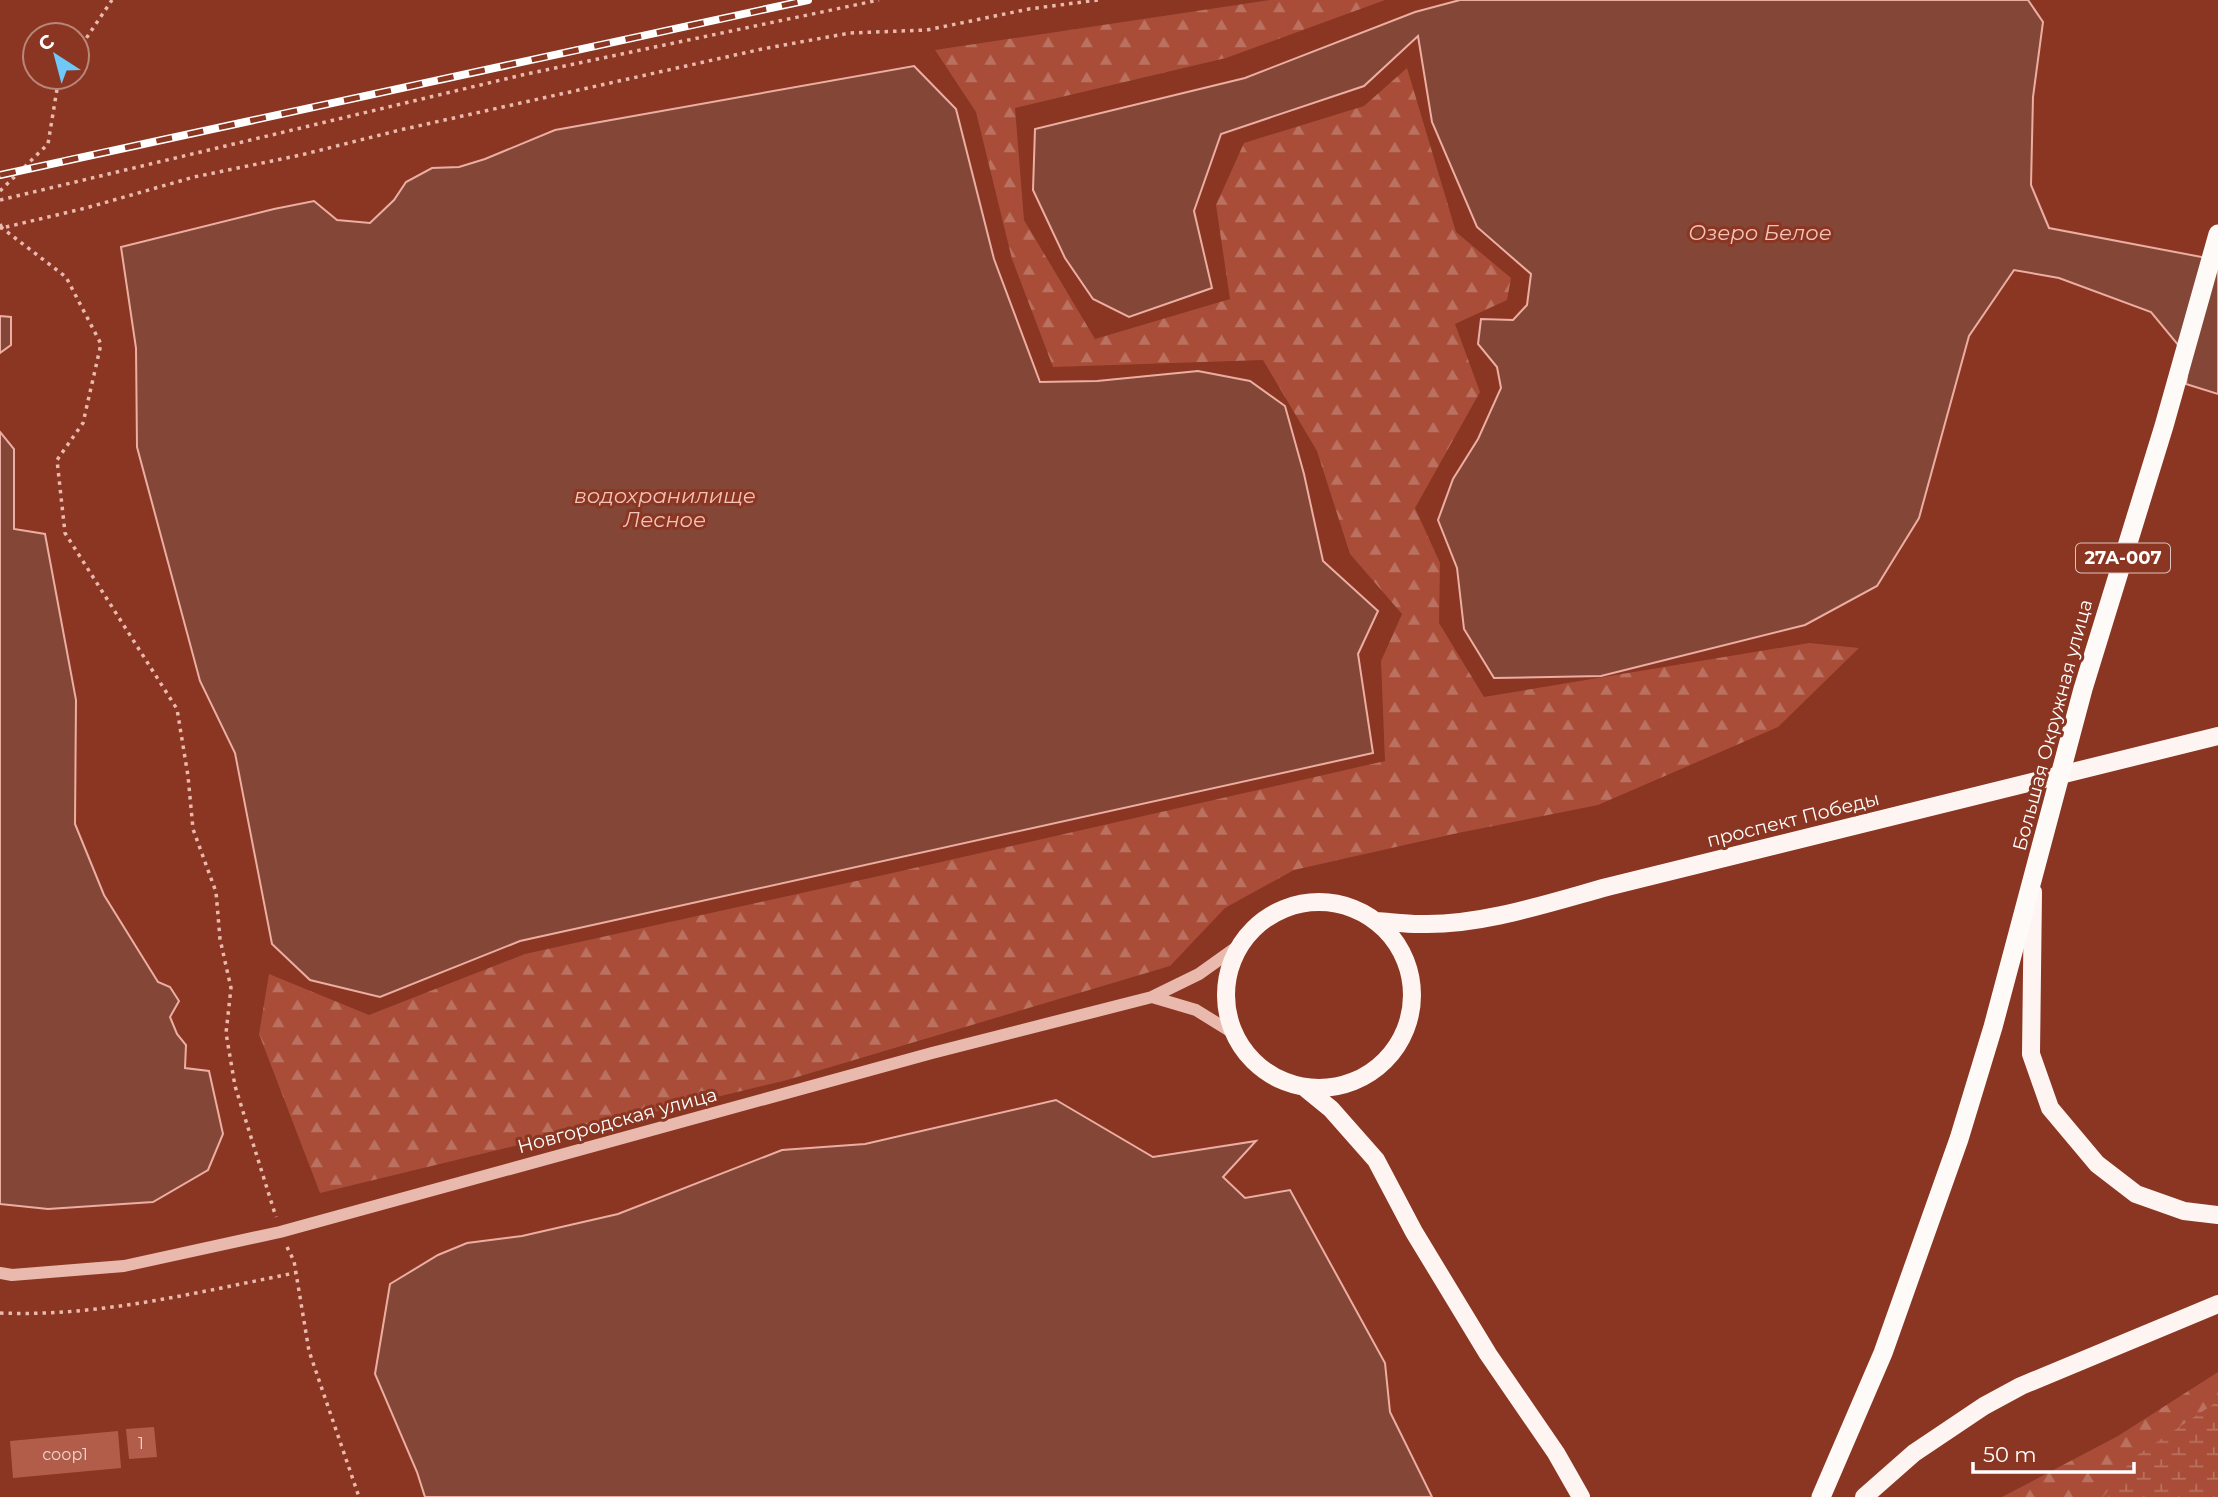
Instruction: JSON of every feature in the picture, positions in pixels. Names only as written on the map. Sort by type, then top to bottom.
[{"type":"highway","name":"Большая Окружная улица","points":[[1821,1497],[1883,1353],[1959,1139],[1993,1027],[2083,689],[2164,426],[2218,234]]},
{"type":"main road","name":"проспект Победы","points":[[1377,921],[1422,924],[1479,919],[2218,736]]},
{"type":"main road","points":[[2033,880],[2031,1054],[2050,1108],[2097,1164],[2136,1194],[2184,1211],[2218,1215]]},
{"type":"main road","points":[[1319,902],[1350,906],[1377,921],[1398,943],[1410,971],[1414,1002],[1406,1032],[1388,1059],[1364,1077],[1335,1087],[1304,1087],[1275,1078],[1250,1059],[1233,1033],[1226,1003],[1228,972],[1241,944],[1262,921],[1289,906],[1319,902]]},
{"type":"main road","points":[[1304,1087],[1331,1109],[1376,1160],[1421,1243],[1488,1354],[1556,1453],[1581,1497]]},
{"type":"main road","points":[[1864,1497],[1914,1453],[1984,1406],[2021,1386],[2218,1304]]},
{"type":"street","name":"Новгородская улица","points":[[0,1273],[12,1275],[124,1266],[280,1233],[932,1053],[1152,997],[1199,974],[1241,944]]},
{"type":"street","points":[[1152,997],[1196,1010],[1233,1033]]},
{"type":"path","points":[[91,31],[112,0]]},
{"type":"path","points":[[0,200],[522,75],[879,0]]},
{"type":"path","points":[[1,227],[86,208],[194,177],[762,49],[850,33],[927,30],[1029,9],[1098,0]]},
{"type":"path","points":[[0,191],[48,144],[57,91]]},
{"type":"path","points":[[1,227],[66,276],[102,344],[83,423],[57,460],[65,533],[177,709],[193,829],[216,892],[220,939],[231,988],[226,1032],[235,1086],[280,1233],[294,1261],[309,1351],[359,1497]]},
{"type":"path","points":[[0,1313],[36,1314],[112,1308],[296,1273]]},
{"type":"green space","points":[[1270,0],[1385,0],[1226,58],[1015,108],[1024,220],[1095,339],[1230,299],[1216,205],[1244,143],[1364,106],[1407,68],[1456,232],[1511,278],[1507,300],[1455,324],[1480,392],[1415,508],[1440,563],[1439,623],[1484,697],[1809,643],[1859,648],[1778,727],[1598,805],[1294,870],[1225,908],[1170,966],[787,1080],[320,1193],[259,1034],[269,974],[369,1015],[525,954],[1385,761],[1381,661],[1402,614],[1350,554],[1317,451],[1263,360],[1053,367],[1012,259],[976,112],[935,50]]},
{"type":"green space","points":[[2218,1372],[2218,1497],[2002,1497],[2118,1436]]},
{"type":"green space","points":[[2218,1401],[2218,1497],[2103,1497],[2133,1458]]},
{"type":"water","name":"Озеро Белое","points":[[1460,0],[2028,0],[2043,22],[2033,97],[2031,185],[2049,228],[2212,259],[2218,257],[2218,394],[2186,384],[2189,358],[2151,312],[2059,278],[2014,270],[1969,336],[1919,518],[1877,586],[1805,625],[1601,676],[1494,678],[1464,629],[1457,568],[1438,520],[1453,479],[1478,439],[1501,388],[1497,367],[1478,344],[1481,319],[1513,320],[1527,305],[1531,274],[1477,227],[1432,122],[1418,36],[1364,86],[1221,134],[1194,211],[1212,288],[1129,317],[1093,299],[1065,258],[1033,190],[1035,129],[1245,78],[1415,12]]},
{"type":"water","name":"водохранилище Лесное","points":[[914,66],[956,109],[994,259],[1040,382],[1097,381],[1198,371],[1250,381],[1285,406],[1304,474],[1323,561],[1378,611],[1358,654],[1373,753],[520,941],[380,997],[310,980],[272,944],[235,753],[200,681],[137,447],[136,348],[121,247],[314,201],[337,220],[370,223],[394,200],[406,182],[432,168],[459,167],[485,159],[555,130]]},
{"type":"water","points":[[0,316],[11,317],[11,345],[0,353]]},
{"type":"water","points":[[0,432],[14,449],[14,529],[45,534],[76,700],[75,824],[104,895],[158,982],[170,987],[179,1001],[170,1017],[177,1034],[186,1045],[185,1068],[209,1071],[223,1134],[208,1170],[153,1202],[48,1209],[0,1204]]},
{"type":"water","points":[[1056,1100],[1153,1157],[1256,1141],[1223,1177],[1245,1198],[1290,1190],[1385,1363],[1390,1412],[1432,1497],[425,1497],[375,1374],[390,1284],[438,1255],[467,1243],[522,1236],[618,1214],[782,1150],[865,1144]]},
{"type":"building","points":[[154,1427],[157,1457],[129,1459],[126,1429]]},
{"type":"building","points":[[118,1431],[121,1468],[13,1478],[10,1441]]},
{"type":"railway","points":[[0,175],[808,0]]}]
